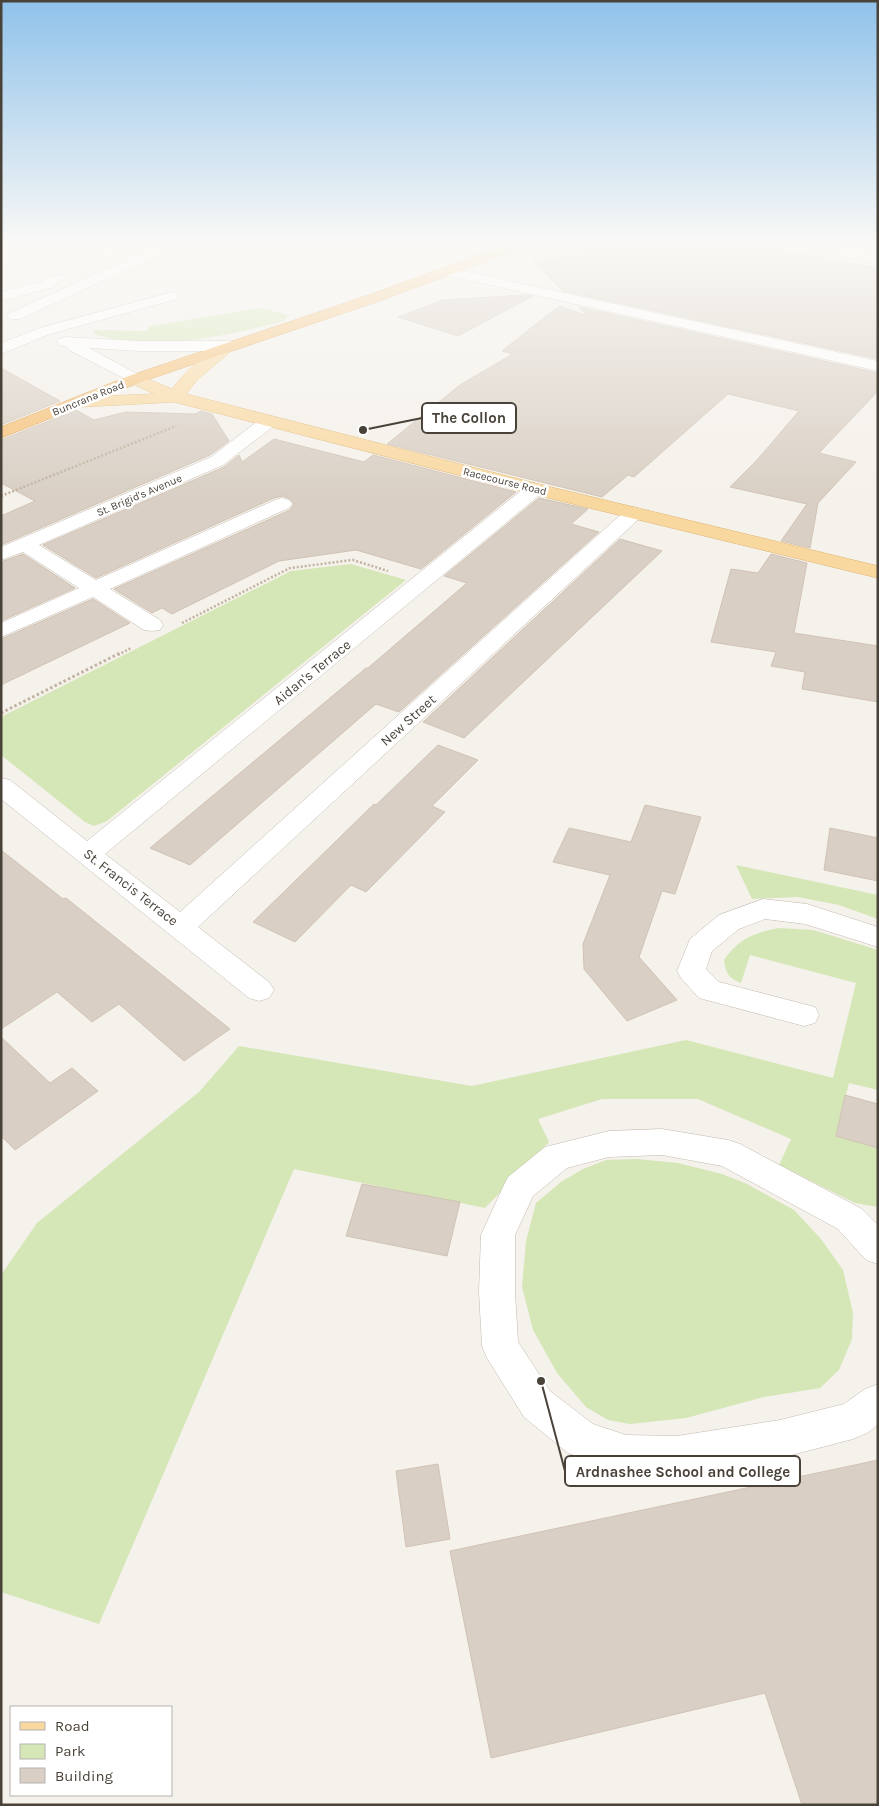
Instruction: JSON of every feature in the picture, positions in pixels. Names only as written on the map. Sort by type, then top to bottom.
[{"type":"highway","name":"Buncrana Road","points":[[1,433],[135,379],[280,330]]},
{"type":"main road","points":[[80,402],[179,397],[182,386],[192,375],[228,348]]},
{"type":"main road","name":"Racecourse Road","points":[[135,379],[179,397],[214,407],[535,489],[878,572]]},
{"type":"street","points":[[715,330],[878,366]]},
{"type":"street","points":[[1,349],[45,331],[135,379]]},
{"type":"street","points":[[65,342],[228,348]]},
{"type":"street","name":"St. Brigid's Avenue","points":[[1,554],[217,462],[269,421]]},
{"type":"street","name":"Aidan's Terrace","points":[[88,854],[535,489]]},
{"type":"street","points":[[1,631],[282,504]]},
{"type":"street","name":"New Street","points":[[181,927],[634,513]]},
{"type":"street","points":[[24,544],[152,625]]},
{"type":"street","name":"St. Francis Terrace","points":[[1,786],[259,990]]},
{"type":"street","points":[[804,1015],[709,990],[691,971],[700,946],[729,922],[763,909],[807,914],[878,937]]},
{"type":"street","points":[[878,1249],[850,1219],[728,1154],[662,1142],[609,1144],[557,1157],[520,1186],[498,1235],[497,1292],[500,1346],[537,1404],[582,1439],[626,1454],[676,1455],[780,1439],[853,1420],[878,1402]]},
{"type":"path","points":[[1,496],[194,419],[214,407]]},
{"type":"path","points":[[176,625],[290,568],[353,560],[422,581]]},
{"type":"path","points":[[1,714],[132,647]]},
{"type":"green space","points":[[95,330],[244,330],[212,337],[165,342],[141,342],[93,334]]},
{"type":"green space","points":[[351,564],[406,580],[107,821],[94,826],[85,822],[1,755],[1,717],[291,571]]},
{"type":"green space","points":[[736,865],[878,895],[878,919],[839,905],[798,897],[752,899]]},
{"type":"green space","points":[[778,928],[813,930],[878,950],[878,1090],[849,1083],[836,1135],[878,1148],[878,1207],[855,1203],[779,1165],[791,1139],[698,1099],[602,1099],[538,1119],[549,1142],[485,1208],[294,1169],[99,1624],[1,1592],[1,1275],[37,1223],[199,1092],[239,1046],[472,1086],[686,1040],[833,1078],[856,983],[750,955],[741,983],[730,977],[727,972],[724,960],[741,942],[761,932]]},
{"type":"green space","points":[[637,1159],[678,1163],[722,1174],[747,1184],[794,1210],[821,1239],[843,1270],[853,1313],[852,1339],[839,1370],[820,1388],[764,1397],[686,1418],[630,1424],[608,1420],[586,1407],[557,1373],[533,1330],[522,1287],[526,1241],[536,1203],[561,1182],[583,1169],[606,1160]]},
{"type":"building","points":[[440,330],[469,330],[458,336]]},
{"type":"building","points":[[528,330],[684,330],[878,373],[878,391],[819,453],[856,462],[818,503],[810,548],[781,541],[807,504],[730,487],[757,460],[799,411],[728,394],[634,477],[628,475],[602,497],[387,444],[460,385],[513,354],[502,351]]},
{"type":"building","points":[[745,330],[878,330],[878,359]]},
{"type":"building","points":[[1,368],[60,401],[1,425]]},
{"type":"building","points":[[76,410],[94,420],[126,412],[195,414],[201,411],[212,414],[229,441],[210,455],[1,545],[1,516],[35,501],[1,483],[1,440]]},
{"type":"building","points":[[274,439],[364,462],[373,455],[516,492],[421,569],[356,550],[279,561],[172,614],[162,608],[152,613],[114,589],[290,510],[294,504],[290,499],[283,496],[274,498],[96,578],[43,545],[224,467],[239,455],[242,462]]},
{"type":"building","points":[[539,498],[588,509],[571,524],[599,532],[399,712],[376,704],[190,865],[150,848],[368,668],[467,583],[444,576]]},
{"type":"building","points":[[620,539],[662,551],[464,738],[423,722]]},
{"type":"building","points":[[23,554],[75,588],[1,621],[1,562]]},
{"type":"building","points":[[771,554],[807,563],[794,633],[878,646],[878,702],[802,689],[805,672],[771,666],[776,652],[711,642],[731,569],[758,573]]},
{"type":"building","points":[[93,599],[130,623],[1,685],[1,639]]},
{"type":"building","points":[[438,745],[478,760],[432,806],[445,812],[366,892],[351,885],[295,942],[253,922],[374,804],[376,805]]},
{"type":"building","points":[[645,805],[701,817],[675,894],[662,891],[639,957],[677,1000],[627,1021],[584,969],[583,944],[610,875],[553,862],[569,828],[631,842]]},
{"type":"building","points":[[830,828],[878,838],[878,881],[824,870]]},
{"type":"building","points":[[1,850],[63,899],[66,898],[230,1029],[184,1061],[119,1004],[92,1022],[57,992],[1,1029]]},
{"type":"building","points":[[1,1037],[50,1083],[72,1068],[98,1091],[15,1150],[1,1136]]},
{"type":"building","points":[[845,1095],[878,1104],[878,1148],[836,1136]]},
{"type":"building","points":[[362,1184],[460,1202],[447,1256],[346,1236]]},
{"type":"building","points":[[878,1460],[878,1805],[802,1805],[765,1693],[491,1758],[450,1551]]},
{"type":"building","points":[[438,1464],[450,1539],[406,1547],[396,1471]]},
{"type":"place","name":"The Collon","points":[[363,430]]},
{"type":"place","name":"Ardnashee School and College","points":[[541,1381]]}]
